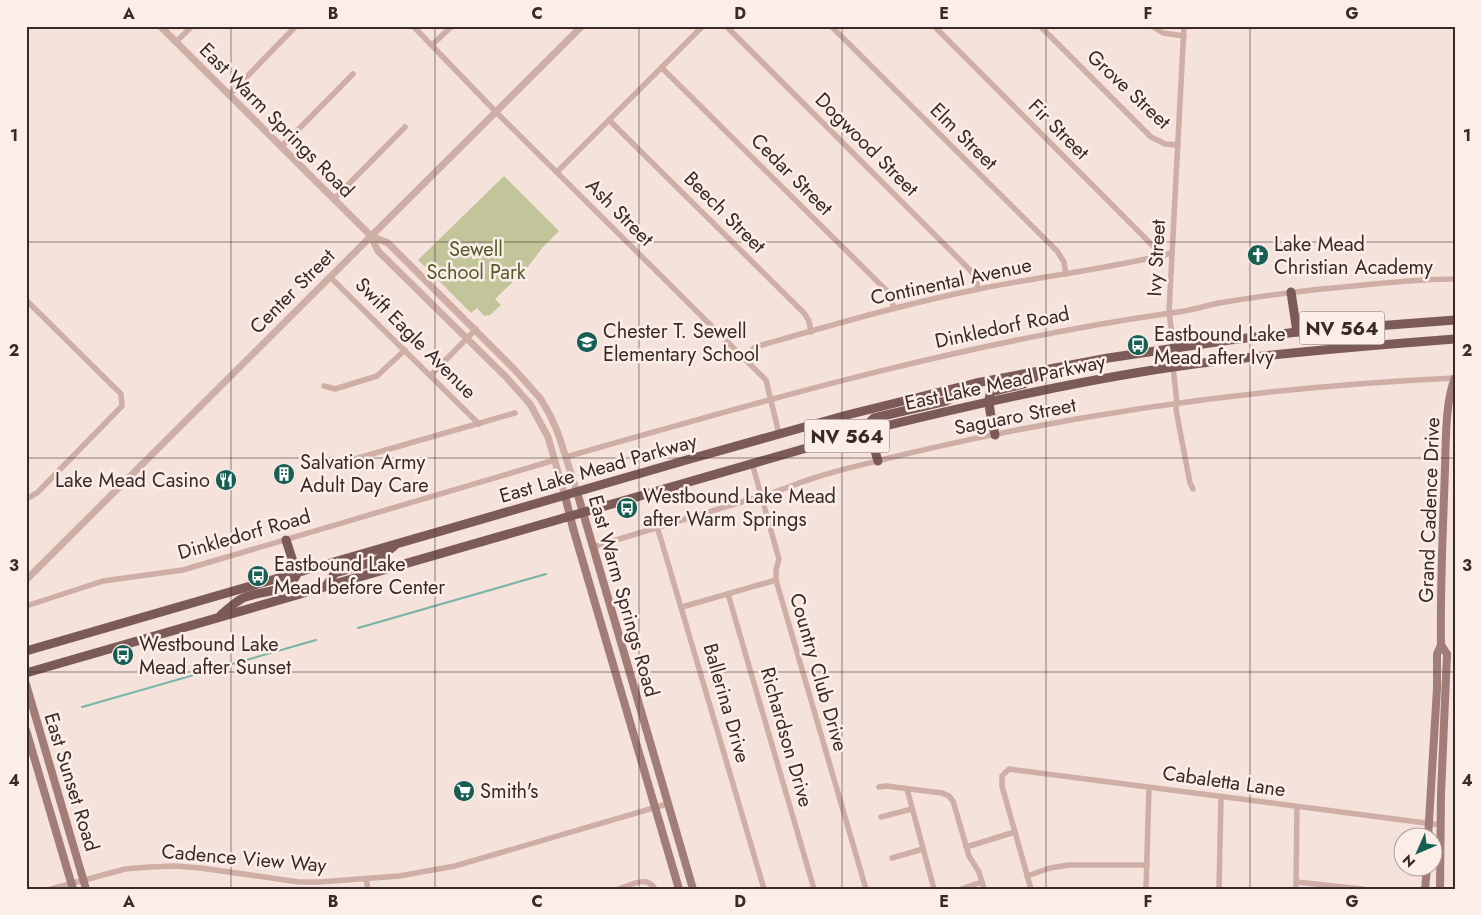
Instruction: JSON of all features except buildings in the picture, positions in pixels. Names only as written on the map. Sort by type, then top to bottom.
[{"type":"main road","points":[[1291,292],[1297,332]]},
{"type":"main road","name":"East Lake Mead Parkway","points":[[26,651],[846,415],[976,383],[1174,348],[1297,332],[1455,320]]},
{"type":"main road","name":"East Lake Mead Parkway","points":[[26,673],[582,511],[870,430],[989,401],[1173,367],[1351,347],[1455,339]]},
{"type":"main road","points":[[995,435],[988,395],[990,392],[1024,384],[1046,370]]},
{"type":"main road","name":"Grand Cadence Drive","points":[[1429,828],[1438,654],[1441,645],[1441,569],[1446,454],[1450,389],[1455,378]]},
{"type":"main road","points":[[878,461],[868,424],[874,418],[946,401],[976,383]]},
{"type":"main road","name":"East Warm Springs Road","points":[[577,492],[693,889]]},
{"type":"main road","name":"East Warm Springs Road","points":[[565,496],[679,889]]},
{"type":"main road","points":[[216,618],[242,599],[284,587],[293,582],[297,574],[286,540]]},
{"type":"main road","points":[[326,586],[335,573],[376,561],[398,543]]},
{"type":"main road","name":"Grand Cadence Drive","points":[[1440,889],[1447,654],[1441,645]]},
{"type":"main road","name":"East Sunset Road","points":[[26,684],[86,889]]},
{"type":"main road","points":[[623,699],[636,696]]},
{"type":"main road","name":"East Sunset Road","points":[[26,730],[72,886]]},
{"type":"street","name":"East Warm Springs Road","points":[[160,26],[371,236],[378,251],[506,376],[530,404],[548,436],[565,496]]},
{"type":"street","points":[[176,42],[192,26]]},
{"type":"street","points":[[229,95],[296,26]]},
{"type":"street","name":"Ash Street","points":[[413,26],[496,112],[766,380],[779,434]]},
{"type":"street","points":[[432,45],[452,26]]},
{"type":"street","name":"Center Street","points":[[26,580],[582,26]]},
{"type":"street","points":[[557,172],[703,26]]},
{"type":"street","name":"Dogwood Street","points":[[726,26],[970,270],[976,279],[978,289]]},
{"type":"street","name":"Elm Street","points":[[831,26],[1057,251],[1064,262],[1066,274]]},
{"type":"street","name":"Fir Street","points":[[934,26],[1162,255]]},
{"type":"street","name":"Grove Street","points":[[1040,26],[1151,137],[1165,144],[1178,145]]},
{"type":"street","points":[[1152,26],[1163,33],[1184,36]]},
{"type":"street","name":"Ivy Street","points":[[1184,26],[1169,312],[1174,348],[1173,367],[1176,410],[1190,483],[1193,489]]},
{"type":"street","name":"Cedar Street","points":[[662,68],[888,292],[894,308]]},
{"type":"street","points":[[281,147],[353,74]]},
{"type":"street","name":"Beech Street","points":[[609,120],[804,313],[810,332]]},
{"type":"street","points":[[334,199],[405,127]]},
{"type":"street","name":"East Warm Springs Road","points":[[371,236],[388,243],[476,329],[540,398],[558,433],[577,492]]},
{"type":"street","name":"Continental Avenue","points":[[744,358],[755,347],[894,308],[978,289],[1141,260],[1172,252]]},
{"type":"street","name":"Swift Eagle Avenue","points":[[330,277],[479,424]]},
{"type":"street","name":"Dinkledorf Road","points":[[566,457],[855,376],[956,352],[1131,318],[1291,292],[1455,279]]},
{"type":"street","points":[[26,300],[121,394],[123,403],[37,493],[26,499]]},
{"type":"street","points":[[431,375],[476,329]]},
{"type":"street","points":[[324,386],[335,389],[377,376],[405,350]]},
{"type":"street","name":"Saguaro Street","points":[[593,547],[657,526],[761,497],[816,477],[995,435],[1177,403],[1245,394],[1399,380],[1455,378]]},
{"type":"street","points":[[332,459],[344,462],[515,413]]},
{"type":"street","name":"Dinkledorf Road","points":[[26,606],[103,581],[183,570],[555,460]]},
{"type":"street","name":"Country Club Drive","points":[[752,463],[779,559],[776,580],[866,889]]},
{"type":"street","name":"Ballerina Drive","points":[[657,526],[764,889]]},
{"type":"street","points":[[682,607],[776,580]]},
{"type":"street","name":"Richardson Drive","points":[[728,594],[814,889]]},
{"type":"street","name":"Cabaletta Lane","points":[[1015,832],[1002,784],[1004,773],[1009,769],[1441,825]]},
{"type":"street","points":[[879,787],[942,793],[950,796],[969,856],[979,872],[983,886],[961,889]]},
{"type":"street","points":[[1146,889],[1149,788]]},
{"type":"street","points":[[907,789],[934,889]]},
{"type":"street","points":[[1219,889],[1221,797]]},
{"type":"street","name":"Cadence View Way","points":[[51,889],[72,886],[84,880],[125,869],[175,866],[299,882],[366,879],[430,871],[455,866],[667,804]]},
{"type":"street","points":[[1297,807],[1296,886],[1362,889]]},
{"type":"street","points":[[880,817],[912,809]]},
{"type":"street","points":[[966,847],[1015,832],[1031,889]]},
{"type":"street","points":[[892,858],[923,849]]},
{"type":"street","points":[[1027,876],[1050,868],[1069,865],[1147,865]]},
{"type":"street","points":[[366,879],[368,889]]},
{"type":"street","points":[[619,889],[645,881],[651,883],[655,889]]},
{"type":"green space","name":"Sewell School Park","points":[[504,176],[559,231],[543,247],[527,268],[495,299],[501,305],[490,315],[484,316],[477,308],[471,313],[418,260]]},
{"type":"waterway","points":[[358,628],[546,574]]},
{"type":"waterway","points":[[82,707],[316,640]]},
{"type":"place","name":"Lake Mead Christian Academy","points":[[1258,255]]},
{"type":"place","name":"Chester T. Sewell Elementary School","points":[[587,342]]},
{"type":"place","name":"Eastbound Lake Mead after Ivy","points":[[1138,345]]},
{"type":"place","name":"Salvation Army Adult Day Care","points":[[284,474]]},
{"type":"place","name":"Lake Mead Casino","points":[[226,480]]},
{"type":"place","name":"Westbound Lake Mead after Warm Springs","points":[[627,508]]},
{"type":"place","name":"Eastbound Lake Mead before Center","points":[[258,576]]},
{"type":"place","name":"Westbound Lake Mead after Sunset","points":[[123,655]]},
{"type":"place","name":"Smith's","points":[[464,791]]}]
